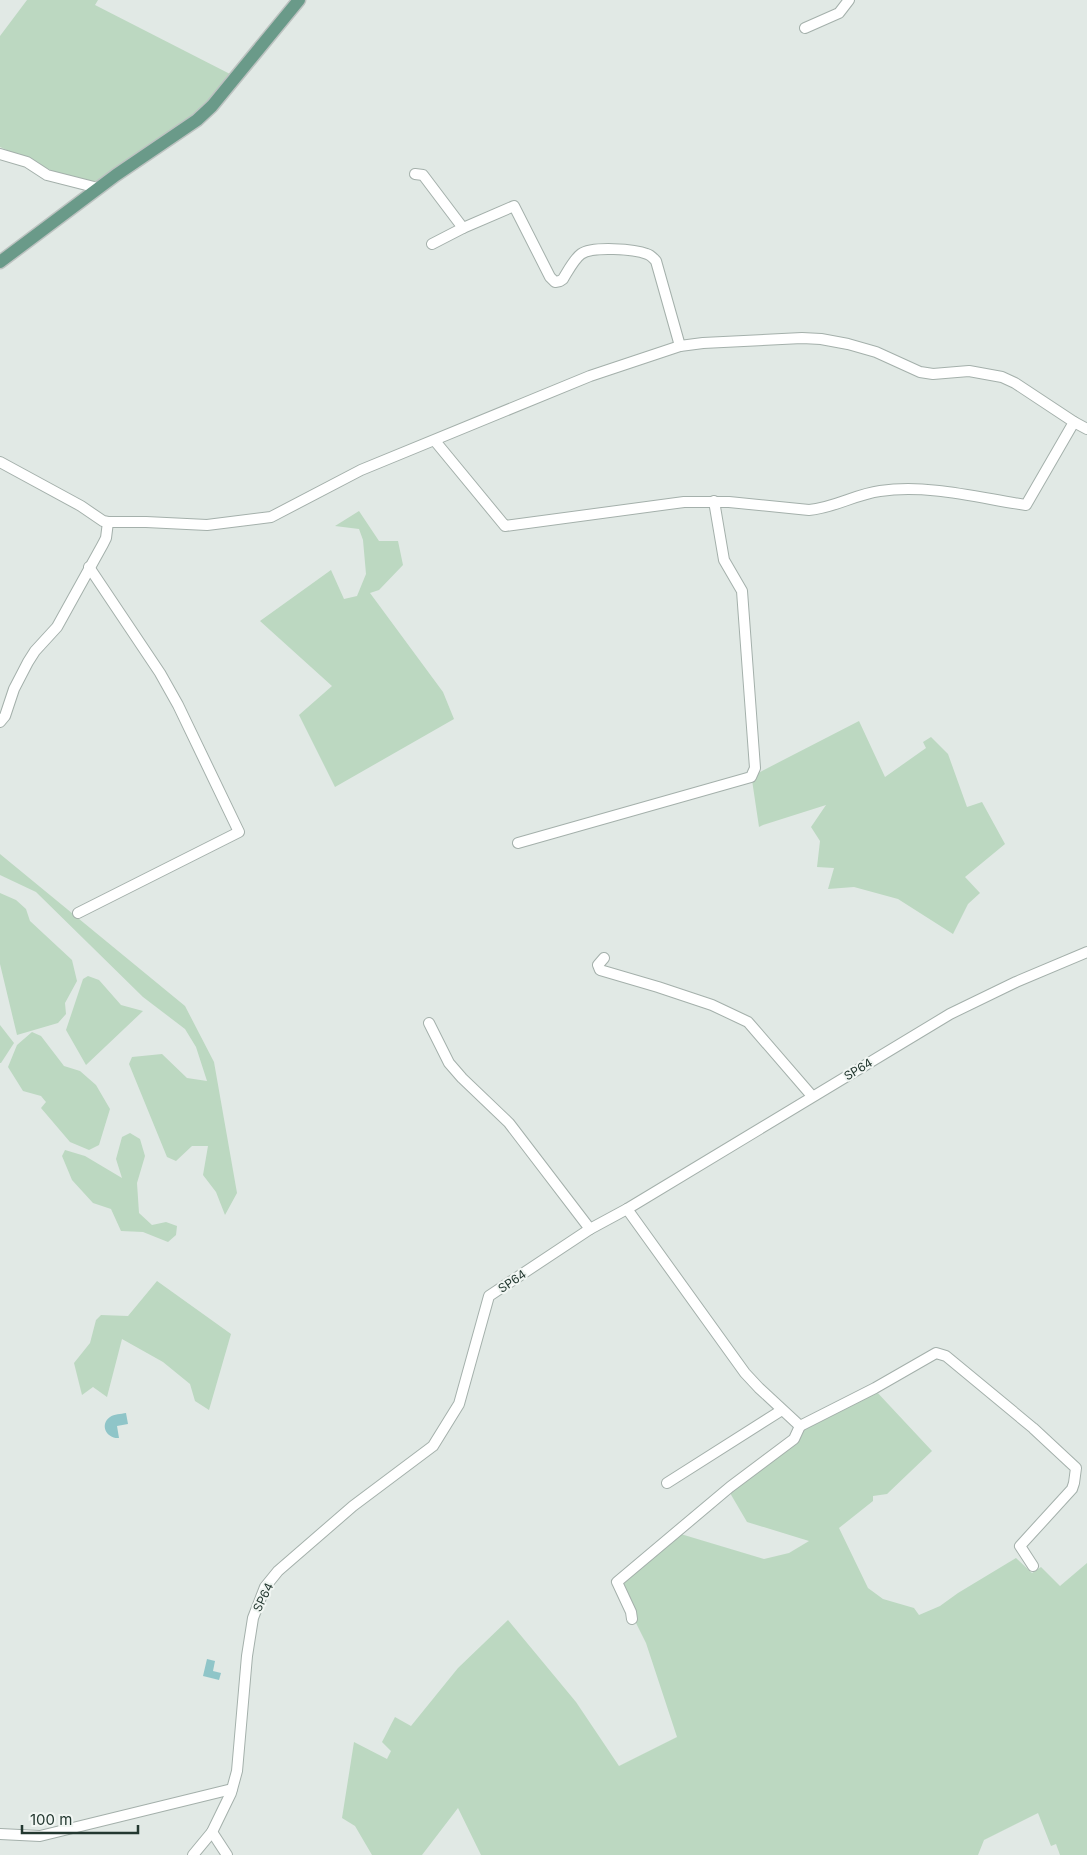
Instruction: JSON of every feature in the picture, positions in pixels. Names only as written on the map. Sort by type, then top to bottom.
[{"type":"main road","points":[[0,262],[149,151],[196,120],[212,106],[298,0]]},
{"type":"street","points":[[805,28],[839,13],[849,0]]},
{"type":"street","points":[[0,154],[27,162],[47,175],[98,188]]},
{"type":"street","points":[[415,174],[423,175],[463,228]]},
{"type":"street","points":[[432,244],[514,206],[550,277],[558,282],[563,279],[578,257],[593,249],[649,254],[656,261],[680,346]]},
{"type":"street","points":[[0,462],[80,506],[103,521],[207,525],[271,518],[361,470],[590,376],[680,346],[702,342],[802,338],[848,344],[876,352],[920,372],[933,374],[968,371],[1002,377],[1016,383],[1087,429]]},
{"type":"street","points":[[435,441],[505,526],[659,504],[714,501],[809,510],[821,509],[866,493],[882,490],[946,492],[1026,505],[1074,422]]},
{"type":"street","points":[[518,843],[678,799],[751,777],[754,774],[742,591],[724,560],[714,501]]},
{"type":"street","points":[[0,722],[5,716],[14,689],[28,662],[35,650],[57,626],[106,538],[108,522]]},
{"type":"street","points":[[78,914],[239,832],[178,704],[160,673],[89,567]]},
{"type":"street","name":"SP64","points":[[193,1855],[212,1832],[232,1789],[237,1771],[247,1656],[253,1618],[265,1587],[278,1571],[353,1506],[433,1446],[459,1404],[489,1296],[590,1229],[627,1209],[950,1014],[1016,982],[1087,952]]},
{"type":"street","points":[[604,958],[598,965],[600,970],[658,986],[712,1005],[748,1022],[812,1096]]},
{"type":"street","points":[[429,1023],[449,1063],[508,1123],[590,1229]]},
{"type":"street","points":[[627,1209],[745,1372],[800,1426]]},
{"type":"street","points":[[632,1619],[632,1612],[617,1582],[730,1487],[794,1439],[800,1426],[875,1388],[932,1354],[943,1354],[1032,1428],[1076,1468],[1072,1489],[1020,1546],[1033,1566]]},
{"type":"street","points":[[667,1483],[782,1410]]},
{"type":"street","points":[[0,1834],[40,1836],[232,1789]]},
{"type":"street","points":[[212,1832],[227,1855]]},
{"type":"green space","points":[[27,0],[98,0],[95,5],[230,74],[202,110],[95,184],[66,177],[0,147],[0,36]]},
{"type":"green space","points":[[359,511],[379,541],[398,541],[403,565],[379,590],[370,593],[443,692],[454,719],[335,787],[299,715],[332,686],[260,621],[331,570],[344,599],[357,596],[366,574],[363,540],[359,529],[335,526]]},
{"type":"green space","points":[[859,721],[885,777],[926,748],[923,742],[931,737],[948,754],[967,807],[982,802],[1005,844],[965,877],[980,893],[968,904],[953,934],[898,899],[854,887],[828,889],[834,868],[817,867],[820,841],[811,827],[826,805],[759,827],[752,780],[756,774]]},
{"type":"green space","points":[[0,854],[185,1006],[214,1062],[237,1193],[225,1215],[216,1192],[203,1175],[208,1146],[192,1146],[176,1161],[167,1157],[129,1064],[132,1057],[162,1054],[187,1078],[207,1081],[196,1047],[185,1029],[143,997],[36,892],[0,875]]},
{"type":"green space","points":[[0,893],[16,900],[26,909],[30,921],[72,960],[77,981],[65,1003],[66,1014],[58,1023],[17,1035],[0,964]]},
{"type":"green space","points":[[88,976],[99,980],[121,1005],[143,1011],[86,1065],[66,1030],[83,979]]},
{"type":"green space","points":[[0,1025],[14,1043],[1,1063],[0,1063]]},
{"type":"green space","points":[[32,1032],[41,1036],[64,1066],[80,1071],[96,1085],[110,1109],[99,1145],[89,1150],[70,1142],[41,1108],[46,1102],[41,1096],[23,1091],[8,1067],[17,1045]]},
{"type":"green space","points":[[130,1133],[140,1139],[145,1156],[137,1183],[139,1213],[152,1225],[166,1222],[177,1226],[176,1235],[168,1242],[143,1232],[121,1231],[111,1209],[93,1203],[72,1180],[62,1156],[65,1150],[85,1156],[122,1178],[116,1159],[122,1137]]},
{"type":"green space","points":[[157,1281],[231,1334],[209,1410],[195,1401],[190,1384],[163,1362],[122,1339],[107,1397],[93,1387],[82,1395],[74,1363],[90,1343],[96,1320],[101,1315],[128,1316]]},
{"type":"green space","points":[[875,1390],[932,1451],[887,1494],[873,1496],[873,1501],[839,1528],[868,1588],[883,1599],[914,1608],[919,1615],[940,1606],[1016,1558],[1032,1573],[1041,1567],[1060,1586],[1087,1563],[1087,1855],[1060,1855],[1056,1844],[1051,1846],[1038,1813],[984,1840],[978,1855],[481,1855],[458,1808],[422,1855],[372,1855],[355,1826],[342,1818],[354,1742],[387,1759],[391,1751],[382,1742],[395,1717],[411,1726],[458,1668],[508,1620],[576,1702],[619,1766],[677,1737],[646,1643],[620,1591],[620,1578],[674,1532],[764,1559],[789,1553],[809,1541],[747,1522],[730,1493],[803,1428]]},
{"type":"water","points":[[126,1413],[128,1424],[117,1426],[119,1438],[108,1434],[105,1427],[107,1420],[113,1415]]},
{"type":"water","points":[[207,1659],[215,1661],[213,1671],[221,1673],[219,1680],[203,1676]]}]
